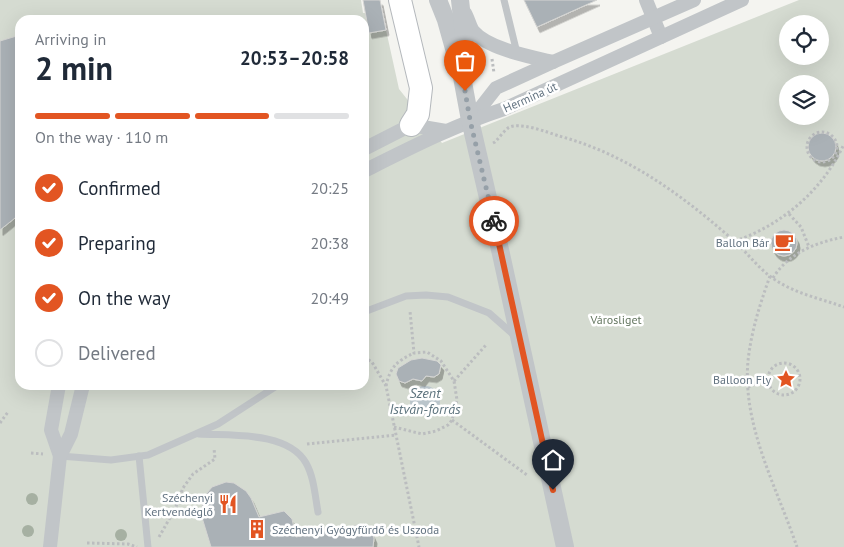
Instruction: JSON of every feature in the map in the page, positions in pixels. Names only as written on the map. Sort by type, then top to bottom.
[{"type":"main road","points":[[400,0],[421,88],[418,114],[411,125]]},
{"type":"street","points":[[438,0],[446,20],[462,77],[565,547]]},
{"type":"street","points":[[460,0],[465,45],[462,77]]},
{"type":"street","points":[[460,0],[473,31],[492,44],[517,54],[554,62]]},
{"type":"street","points":[[646,0],[661,38]]},
{"type":"street","name":"Hermina út","points":[[470,120],[496,88],[694,0]]},
{"type":"street","name":"Hermina út","points":[[470,120],[504,109],[742,0]]},
{"type":"street","points":[[369,169],[470,120]]},
{"type":"street","points":[[369,146],[411,125],[446,131]]},
{"type":"street","points":[[58,390],[51,430],[60,456]]},
{"type":"street","points":[[50,547],[60,456],[72,434],[82,390]]},
{"type":"lane","points":[[504,0],[517,54]]},
{"type":"lane","points":[[369,310],[406,296],[426,295],[448,298],[488,313],[520,340]]},
{"type":"lane","points":[[60,456],[111,460],[148,455],[218,424],[270,390]]},
{"type":"lane","points":[[196,434],[243,436],[276,440],[298,452],[306,463],[313,482],[318,512]]},
{"type":"lane","points":[[139,456],[148,547]]},
{"type":"path","points":[[477,147],[495,142],[509,127],[522,126],[580,142],[626,162],[686,200],[772,277],[789,288],[844,307]]},
{"type":"path","points":[[825,161],[833,157],[837,145],[835,138],[824,131],[812,135],[806,146],[807,152],[816,161],[825,161],[831,166]]},
{"type":"path","points":[[734,241],[756,233],[788,214],[817,184],[831,166],[844,144]]},
{"type":"path","points":[[788,214],[801,227],[809,247]]},
{"type":"path","points":[[797,547],[752,417],[748,387],[750,341],[772,277],[789,260],[809,247],[844,237]]},
{"type":"path","points":[[410,311],[414,353]]},
{"type":"path","points":[[454,381],[486,345]]},
{"type":"path","points":[[386,386],[391,369],[402,358],[414,353],[427,352],[441,361],[454,381],[457,400],[452,420],[448,425],[436,431],[422,434],[394,427]]},
{"type":"path","points":[[369,360],[386,386],[419,547]]},
{"type":"path","points":[[784,363],[796,367],[801,379],[796,391],[784,396],[773,391],[768,379],[772,367],[784,363]]},
{"type":"path","points":[[748,387],[768,379]]},
{"type":"path","points":[[0,423],[8,412]]},
{"type":"path","points":[[452,420],[527,475]]},
{"type":"path","points":[[301,442],[309,445],[396,435]]},
{"type":"path","points":[[155,541],[164,530],[183,488],[193,474],[215,459],[214,448]]},
{"type":"path","points":[[87,542],[128,544],[137,547]]},
{"type":"green space","name":"Városliget","points":[[0,0],[361,0],[363,13],[365,15],[15,15],[15,390],[369,390],[369,33],[386,30],[399,89],[442,143],[799,0],[844,0],[844,547],[0,547]]},
{"type":"water","name":"Szent István-forrás","points":[[425,386],[436,390],[440,401],[436,412],[425,416],[414,412],[410,401],[414,390]]},
{"type":"building","points":[[363,0],[380,0],[386,30],[369,33],[369,15],[366,15]]},
{"type":"building","points":[[524,0],[597,0],[537,27]]},
{"type":"building","points":[[15,36],[15,218],[0,230],[0,41]]},
{"type":"building","points":[[822,133],[832,137],[836,147],[832,157],[822,161],[812,157],[808,147],[812,137]]},
{"type":"building","name":"Ballon Bár","points":[[784,230],[793,234],[797,243],[793,252],[784,256],[775,252],[771,243],[775,234]]},
{"type":"building","points":[[422,358],[437,361],[441,365],[439,374],[434,377],[426,376],[422,381],[413,379],[405,383],[399,381],[396,374],[398,368],[411,360]]},
{"type":"building","points":[[226,482],[234,483],[246,491],[259,517],[284,511],[292,519],[296,537],[333,529],[334,533],[351,530],[355,525],[363,525],[370,529],[374,538],[373,547],[211,547],[200,511],[207,493],[212,487]]},
{"type":"way so far","points":[[465,91],[494,221]]},
{"type":"place","name":"Ballon Bár","points":[[784,242]]},
{"type":"place","name":"Balloon Fly","points":[[786,379]]},
{"type":"place","name":"Széchenyi Kertvendéglő","points":[[228,504]]},
{"type":"place","name":"Széchenyi Gyógyfürdő és Uszoda","points":[[257,529]]},
{"type":"route","points":[[494,221],[553,490]]}]
